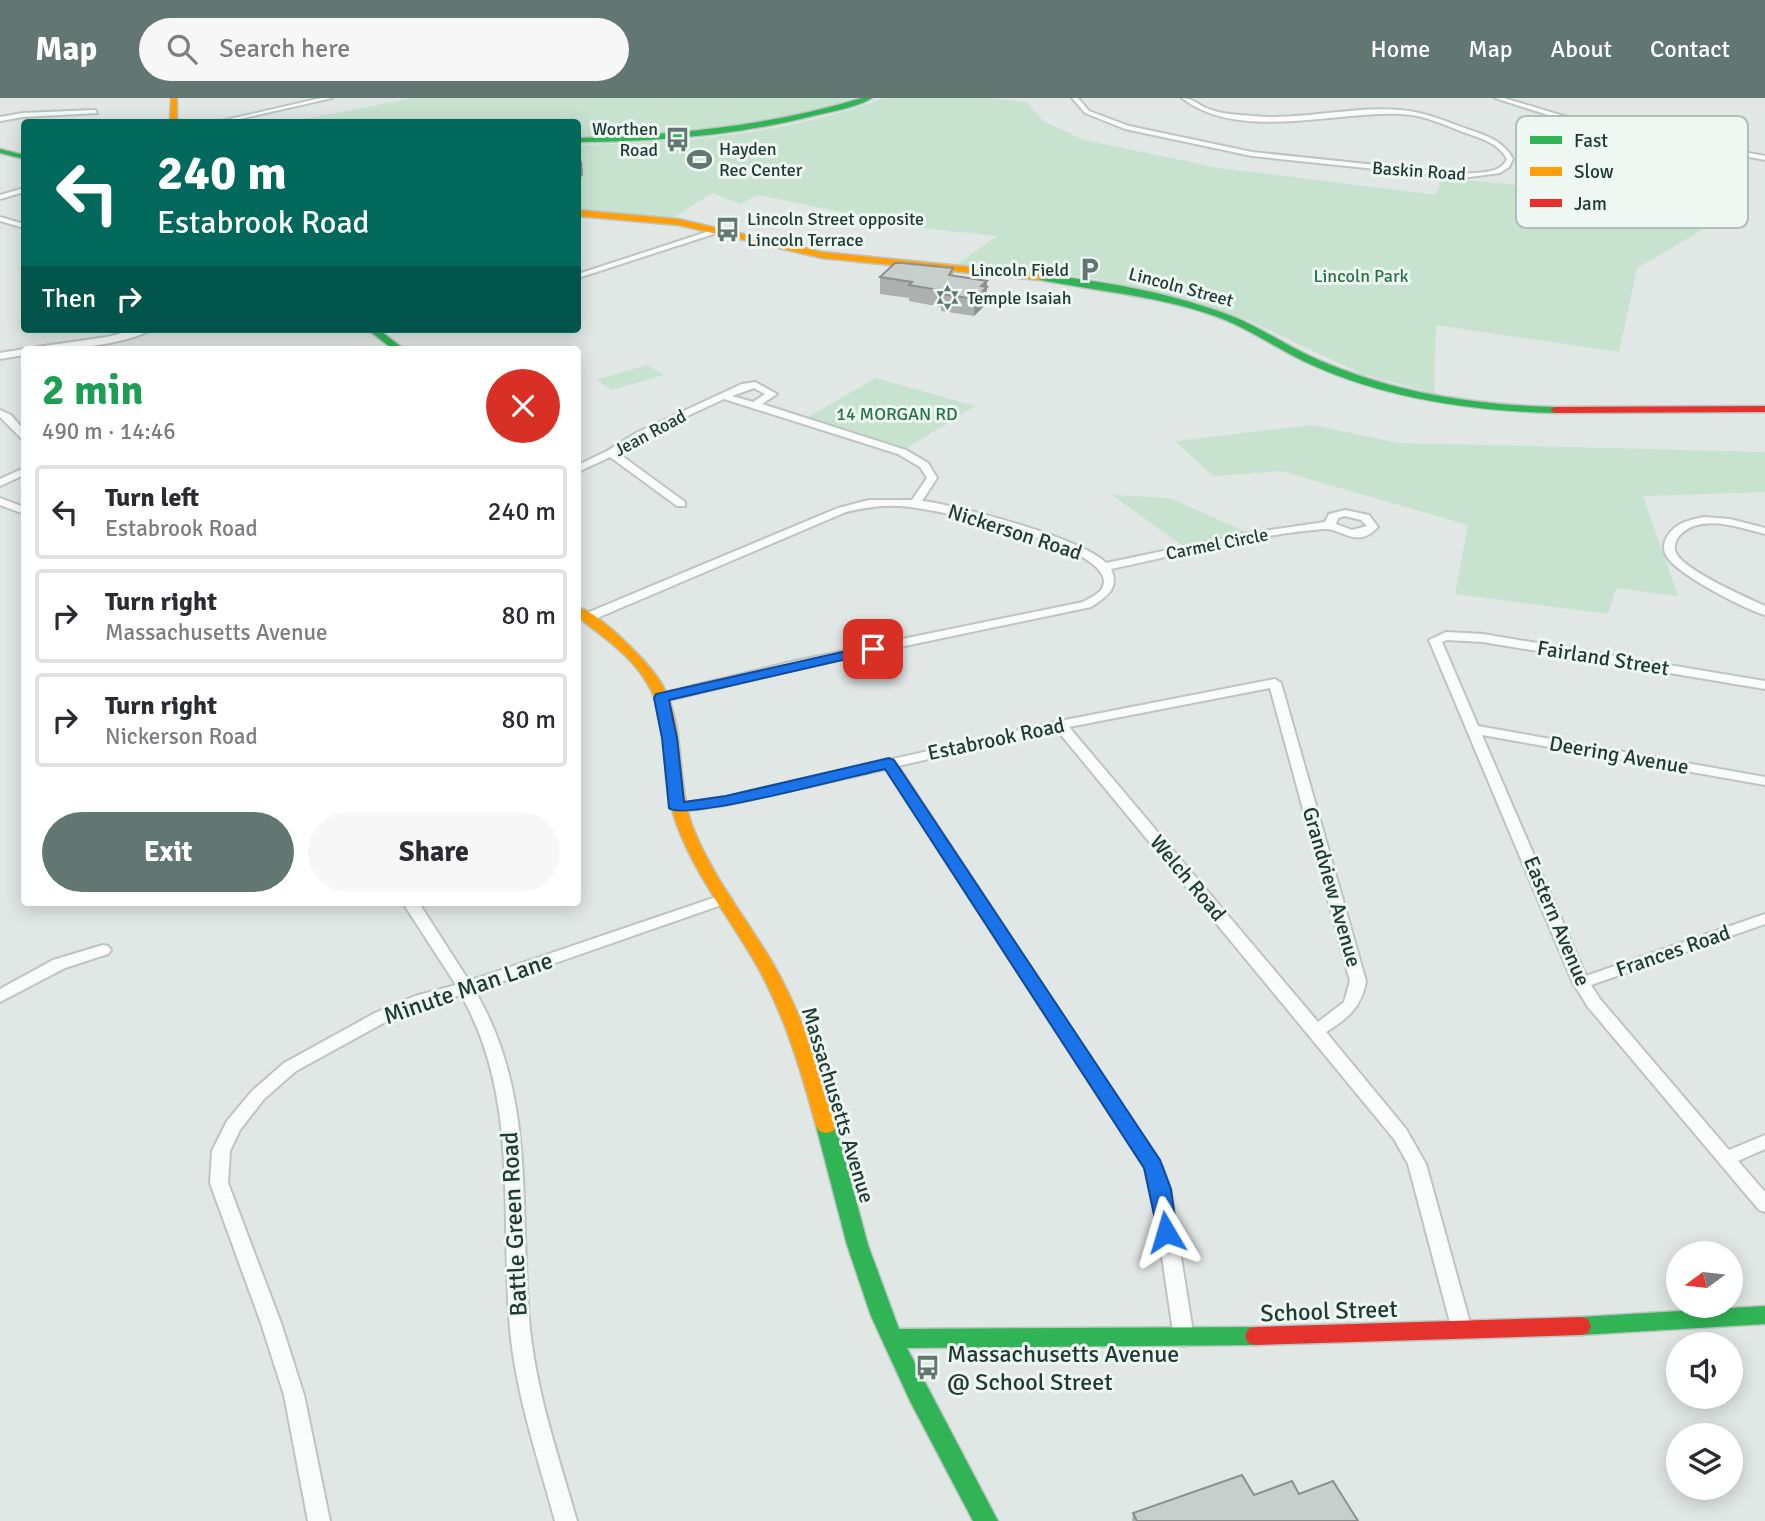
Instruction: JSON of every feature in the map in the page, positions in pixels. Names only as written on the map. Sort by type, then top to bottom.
[{"type":"street","points":[[174,98],[174,119]]},
{"type":"street","points":[[234,119],[329,98]]},
{"type":"street","points":[[581,140],[735,130],[803,118],[869,98]]},
{"type":"street","name":"Baskin Road","points":[[1075,98],[1087,112],[1127,128],[1274,156],[1462,176],[1498,172],[1507,166],[1510,159],[1503,148],[1483,137],[1416,113],[1377,112],[1266,119],[1218,112],[1185,98]]},
{"type":"street","points":[[1498,98],[1553,116]]},
{"type":"street","points":[[0,119],[17,114],[52,116],[95,112]]},
{"type":"street","points":[[0,151],[21,156]]},
{"type":"street","points":[[0,197],[21,191]]},
{"type":"street","name":"Lincoln Street","points":[[581,213],[660,219],[722,230],[822,255],[1043,277],[1165,299],[1218,314],[1254,329],[1315,362],[1358,379],[1438,400],[1539,410],[1765,409]]},
{"type":"street","points":[[0,219],[21,225]]},
{"type":"street","points":[[581,275],[722,230]]},
{"type":"street","points":[[65,346],[133,333]]},
{"type":"street","points":[[377,333],[395,346]]},
{"type":"street","points":[[0,355],[21,352]]},
{"type":"street","name":"Jean Road","points":[[581,468],[639,435],[723,396],[755,385],[772,394],[754,405]]},
{"type":"street","points":[[723,396],[882,445],[919,461],[928,469],[932,478],[916,502]]},
{"type":"street","points":[[0,414],[8,417],[21,432]]},
{"type":"street","points":[[611,453],[681,504]]},
{"type":"street","points":[[0,483],[21,472]]},
{"type":"street","points":[[0,501],[21,510]]},
{"type":"street","name":"Nickerson Road","points":[[582,614],[842,509],[878,501],[916,502],[1070,546],[1104,567],[1110,579],[1106,592],[1087,605],[795,665],[661,698]]},
{"type":"street","points":[[1765,531],[1729,522],[1694,523],[1677,530],[1670,539],[1672,557],[1689,571],[1765,611]]},
{"type":"street","name":"Carmel Circle","points":[[1104,567],[1249,536],[1330,525]]},
{"type":"street","name":"Massachusetts Avenue","points":[[582,614],[650,676],[661,698],[670,738],[677,808],[692,844],[764,961],[787,1007],[817,1094],[870,1285],[894,1339],[986,1521]]},
{"type":"street","name":"Fairland Street","points":[[1440,637],[1483,638],[1765,685]]},
{"type":"street","name":"Eastern Avenue","points":[[1440,637],[1435,640],[1581,983],[1594,1003],[1765,1205]]},
{"type":"street","name":"Estabrook Road","points":[[677,808],[726,801],[1060,725],[1275,683]]},
{"type":"street","name":"Grandview Avenue","points":[[1275,683],[1358,981],[1357,996],[1346,1013],[1316,1031]]},
{"type":"street","name":"Welch Road","points":[[1060,725],[1316,1031]]},
{"type":"street","name":"Deering Avenue","points":[[1473,729],[1765,781]]},
{"type":"street","points":[[889,763],[1153,1166],[1161,1189],[1184,1338]]},
{"type":"street","name":"Minute Man Lane","points":[[319,1521],[294,1395],[271,1323],[219,1183],[220,1151],[233,1126],[258,1095],[290,1068],[382,1017],[421,1000],[467,988],[725,899]]},
{"type":"street","name":"Battle Green Road","points":[[413,906],[467,988],[493,1045],[503,1085],[518,1196],[517,1273],[526,1378],[566,1521]]},
{"type":"street","name":"Frances Road","points":[[1581,983],[1765,919]]},
{"type":"street","points":[[0,996],[59,964],[103,950]]},
{"type":"street","points":[[1316,1031],[1400,1134],[1417,1164],[1462,1330]]},
{"type":"street","points":[[1726,1159],[1765,1142]]},
{"type":"street","name":"School Street","points":[[894,1339],[1184,1338],[1633,1325],[1765,1315]]},
{"type":"green space","points":[[413,98],[852,98],[785,118],[751,124],[647,134],[581,136],[581,119],[305,119]]},
{"type":"green space","name":"Lincoln Park","points":[[884,98],[991,98],[1027,102],[1043,121],[1084,140],[1219,168],[1436,195],[1442,178],[1516,185],[1516,228],[1703,228],[1637,268],[1619,352],[1436,325],[1434,393],[1362,374],[1250,321],[1187,299],[1092,278],[956,265],[997,236],[913,227],[758,195],[740,204],[712,193],[673,218],[581,210],[581,145],[734,135],[847,111]]},
{"type":"green space","points":[[647,365],[664,375],[612,390],[596,380]]},
{"type":"green space","name":"14 MORGAN RD","points":[[876,378],[975,406],[907,448],[806,418]]},
{"type":"green space","points":[[1313,425],[1399,443],[1765,452],[1765,492],[1643,496],[1678,596],[1616,588],[1608,614],[1455,594],[1468,525],[1281,471],[1213,476],[1175,441]]},
{"type":"green space","points":[[1112,495],[1170,498],[1246,532],[1182,545]]},
{"type":"building","points":[[895,263],[953,268],[949,275],[987,281],[981,286],[987,287],[975,299],[941,294],[945,291],[880,277]]},
{"type":"building","points":[[1242,1475],[1254,1495],[1292,1481],[1299,1494],[1333,1481],[1358,1521],[1137,1521],[1133,1513]]},
{"type":"traffic: fast","points":[[581,140],[689,134],[762,125],[869,98]]},
{"type":"traffic: fast","points":[[0,151],[21,156]]},
{"type":"traffic: fast","points":[[1039,277],[1129,290],[1216,313],[1316,363],[1403,392],[1464,404],[1555,410]]},
{"type":"traffic: fast","points":[[377,333],[395,346]]},
{"type":"traffic: fast","points":[[826,1126],[858,1245],[882,1316],[918,1394],[986,1521]]},
{"type":"traffic: fast","points":[[1580,1326],[1765,1315]]},
{"type":"traffic: fast","points":[[894,1339],[1256,1336]]},
{"type":"traffic: slow","points":[[174,98],[174,119]]},
{"type":"traffic: slow","points":[[581,213],[678,222],[822,255],[1039,277]]},
{"type":"traffic: slow","points":[[581,613],[630,654],[655,684],[667,717],[676,789],[684,824],[701,862],[756,949],[785,1005],[808,1065],[826,1126]]},
{"type":"traffic: jam","points":[[1555,410],[1765,409]]},
{"type":"traffic: jam","points":[[1256,1336],[1580,1326]]},
{"type":"place","name":"Worthen Road","points":[[678,139]]},
{"type":"place","name":"Hayden Rec Center","points":[[699,159]]},
{"type":"place","name":"Lincoln Street opposite Lincoln Terrace","points":[[727,229]]},
{"type":"place","name":"Lincoln Field","points":[[1089,270]]},
{"type":"place","name":"Temple Isaiah","points":[[947,298]]},
{"type":"place","name":"Massachusetts Avenue @ School Street","points":[[927,1368]]},
{"type":"route","points":[[873,649],[661,698],[670,738],[677,808],[726,801],[889,763],[1153,1166],[1161,1189],[1166,1232]]}]
